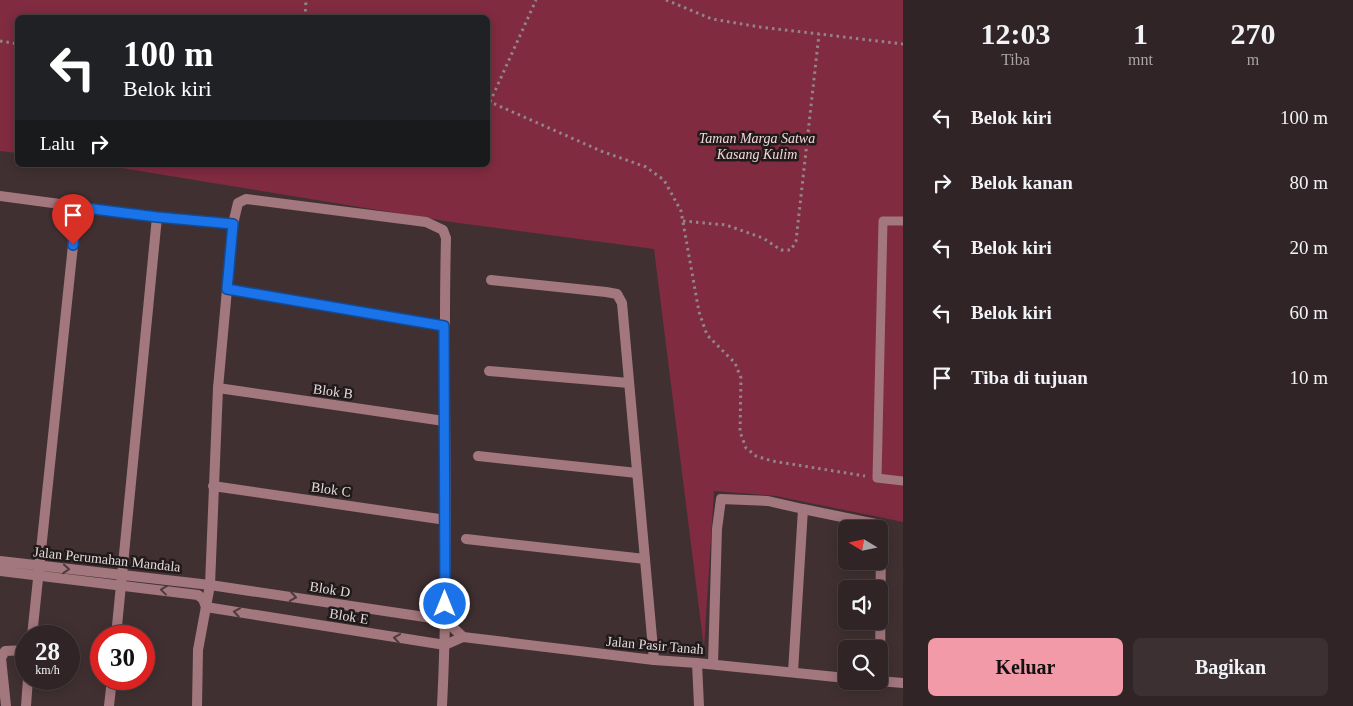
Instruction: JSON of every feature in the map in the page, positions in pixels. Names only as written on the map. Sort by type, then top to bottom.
[{"type":"street","points":[[0,196],[157,217],[233,224]]},
{"type":"street","points":[[197,706],[198,650],[210,585],[218,388],[233,224],[238,203],[246,199],[434,224],[443,230],[446,238],[444,326],[446,520],[445,646],[442,706]]},
{"type":"street","points":[[33,625],[77,207]]},
{"type":"street","points":[[117,625],[157,217]]},
{"type":"street","points":[[491,280],[617,294],[622,303],[654,660]]},
{"type":"street","points":[[227,289],[444,326]]},
{"type":"street","points":[[489,371],[629,383]]},
{"type":"street","name":"Blok B","points":[[218,388],[444,421]]},
{"type":"street","points":[[478,456],[637,474]]},
{"type":"street","name":"Blok C","points":[[213,486],[446,520]]},
{"type":"street","points":[[714,664],[716,529],[721,499],[768,501],[803,510],[881,525],[880,640]]},
{"type":"street","points":[[793,672],[803,510]]},
{"type":"street","points":[[466,539],[645,559]]},
{"type":"street","name":"Jalan Perumahan Mandala","points":[[0,560],[39,571],[123,574],[210,585]]},
{"type":"street","points":[[0,572],[39,571],[122,586],[198,595],[203,599],[206,607]]},
{"type":"street","name":"Blok D","points":[[210,585],[445,620]]},
{"type":"street","name":"Blok E","points":[[206,607],[445,646]]},
{"type":"street","points":[[445,620],[462,637],[445,646]]},
{"type":"street","name":"Jalan Pasir Tanah","points":[[462,637],[654,660],[697,662],[838,677]]},
{"type":"street","points":[[6,706],[1,658],[5,651],[15,651]]},
{"type":"street","points":[[697,662],[698,706]]},
{"type":"street","points":[[888,682],[903,684]]},
{"type":"street","points":[[26,706],[27,690]]},
{"type":"street","points":[[109,706],[111,690]]},
{"type":"lane","points":[[903,221],[883,221],[878,478],[903,481]]},
{"type":"path","points":[[305,15],[306,0]]},
{"type":"path","points":[[490,100],[536,0]]},
{"type":"path","points":[[666,0],[712,19],[903,44]]},
{"type":"path","points":[[683,221],[726,226],[763,238],[781,250],[791,250],[796,242],[819,34]]},
{"type":"path","points":[[0,41],[15,44]]},
{"type":"path","points":[[490,102],[601,150],[646,167],[664,180],[681,211],[699,312],[707,335],[735,363],[740,378],[740,432],[746,448],[756,456],[772,461],[878,478]]},
{"type":"green space","name":"Taman Marga Satwa Kasang Kulim","points":[[0,0],[903,0],[903,522],[776,496],[714,491],[704,648],[654,249],[451,222],[115,167],[490,167],[490,15],[15,15],[15,153],[0,151]]},
{"type":"route","points":[[73,245],[77,207],[233,224],[227,289],[444,326],[445,604]]}]
